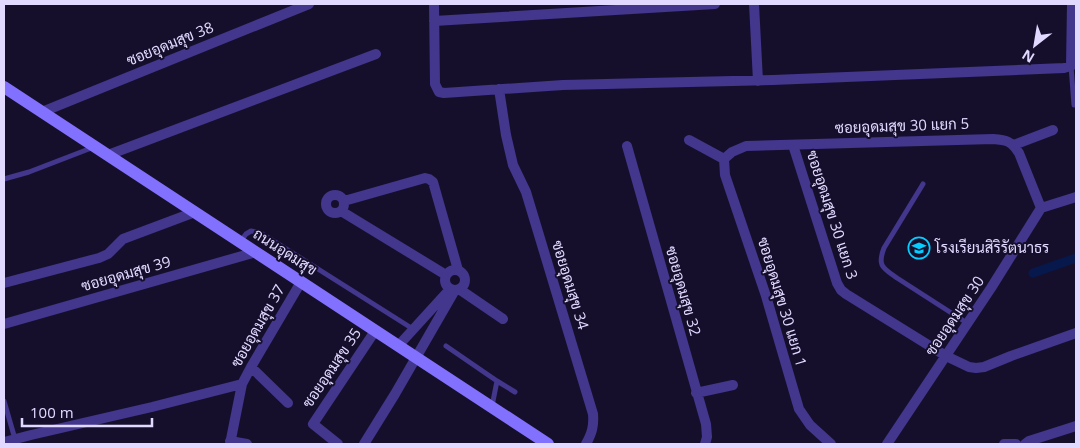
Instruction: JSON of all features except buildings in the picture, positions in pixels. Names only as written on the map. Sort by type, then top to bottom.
[{"type":"main road","name":"ถนนอุดมสุข","points":[[4,87],[548,444]]},
{"type":"street","name":"ซอยอุดมสุข 38","points":[[42,112],[309,4]]},
{"type":"street","points":[[434,4],[435,84],[438,92],[563,85],[1048,69],[1071,66],[1073,8]]},
{"type":"street","points":[[434,21],[715,4]]},
{"type":"street","points":[[754,4],[758,80]]},
{"type":"street","points":[[108,155],[376,54]]},
{"type":"street","name":"ซอยอุดมสุข 34","points":[[499,89],[513,165],[526,192],[593,414],[594,425],[586,444]]},
{"type":"street","points":[[1054,130],[1014,145],[1023,162],[1041,208],[1076,197]]},
{"type":"street","name":"ซอยอุดมสุข 30 แยก 5","points":[[724,159],[732,152],[746,146],[992,139],[1006,140],[1014,145]]},
{"type":"street","points":[[689,140],[724,159]]},
{"type":"street","name":"ซอยอุดมสุข 30 แยก 3","points":[[793,145],[831,267],[841,290],[946,356],[969,367],[984,367],[1076,333]]},
{"type":"street","name":"ซอยอุดมสุข 32","points":[[627,146],[706,424],[707,437],[705,444]]},
{"type":"street","name":"ซอยอุดมสุข 30 แยก 1","points":[[724,159],[724,176],[766,296],[799,409],[810,425],[831,444]]},
{"type":"street","points":[[446,275],[342,206],[429,178],[434,182],[458,270]]},
{"type":"street","name":"ซอยอุดมสุข 30","points":[[887,444],[991,288],[1041,208]]},
{"type":"street","points":[[4,283],[99,258],[108,254],[123,239],[194,212]]},
{"type":"street","name":"ซอยอุดมสุข 39","points":[[4,324],[256,252]]},
{"type":"street","points":[[398,346],[455,289],[464,284],[464,274],[458,270],[451,270],[446,275],[446,284],[455,289],[503,319]]},
{"type":"street","name":"ซอยอุดมสุข 37","points":[[230,443],[242,384],[250,367],[301,282]]},
{"type":"street","points":[[364,444],[455,289]]},
{"type":"street","name":"ซอยอุดมสุข 35","points":[[336,443],[313,424],[375,331]]},
{"type":"street","points":[[250,367],[288,403]]},
{"type":"street","points":[[4,442],[152,408],[242,384]]},
{"type":"street","points":[[696,393],[733,385]]},
{"type":"street","points":[[1025,444],[1029,441],[1076,427]]},
{"type":"street","points":[[230,443],[247,444]]},
{"type":"street","points":[[1004,444],[1016,444]]},
{"type":"lane","points":[[1071,66],[1074,106]]},
{"type":"lane","points":[[4,179],[29,172],[94,146]]},
{"type":"lane","points":[[923,184],[884,248],[880,258],[881,265],[891,274],[967,323]]},
{"type":"lane","points":[[240,242],[251,230],[261,232],[413,329]]},
{"type":"lane","points":[[446,346],[515,392]]},
{"type":"lane","points":[[491,406],[498,380]]},
{"type":"lane","points":[[4,401],[15,440]]},
{"type":"waterway","points":[[1033,273],[1076,258]]},
{"type":"place","name":"โรงเรียนสิริรัตนาธร","points":[[919,248]]}]
